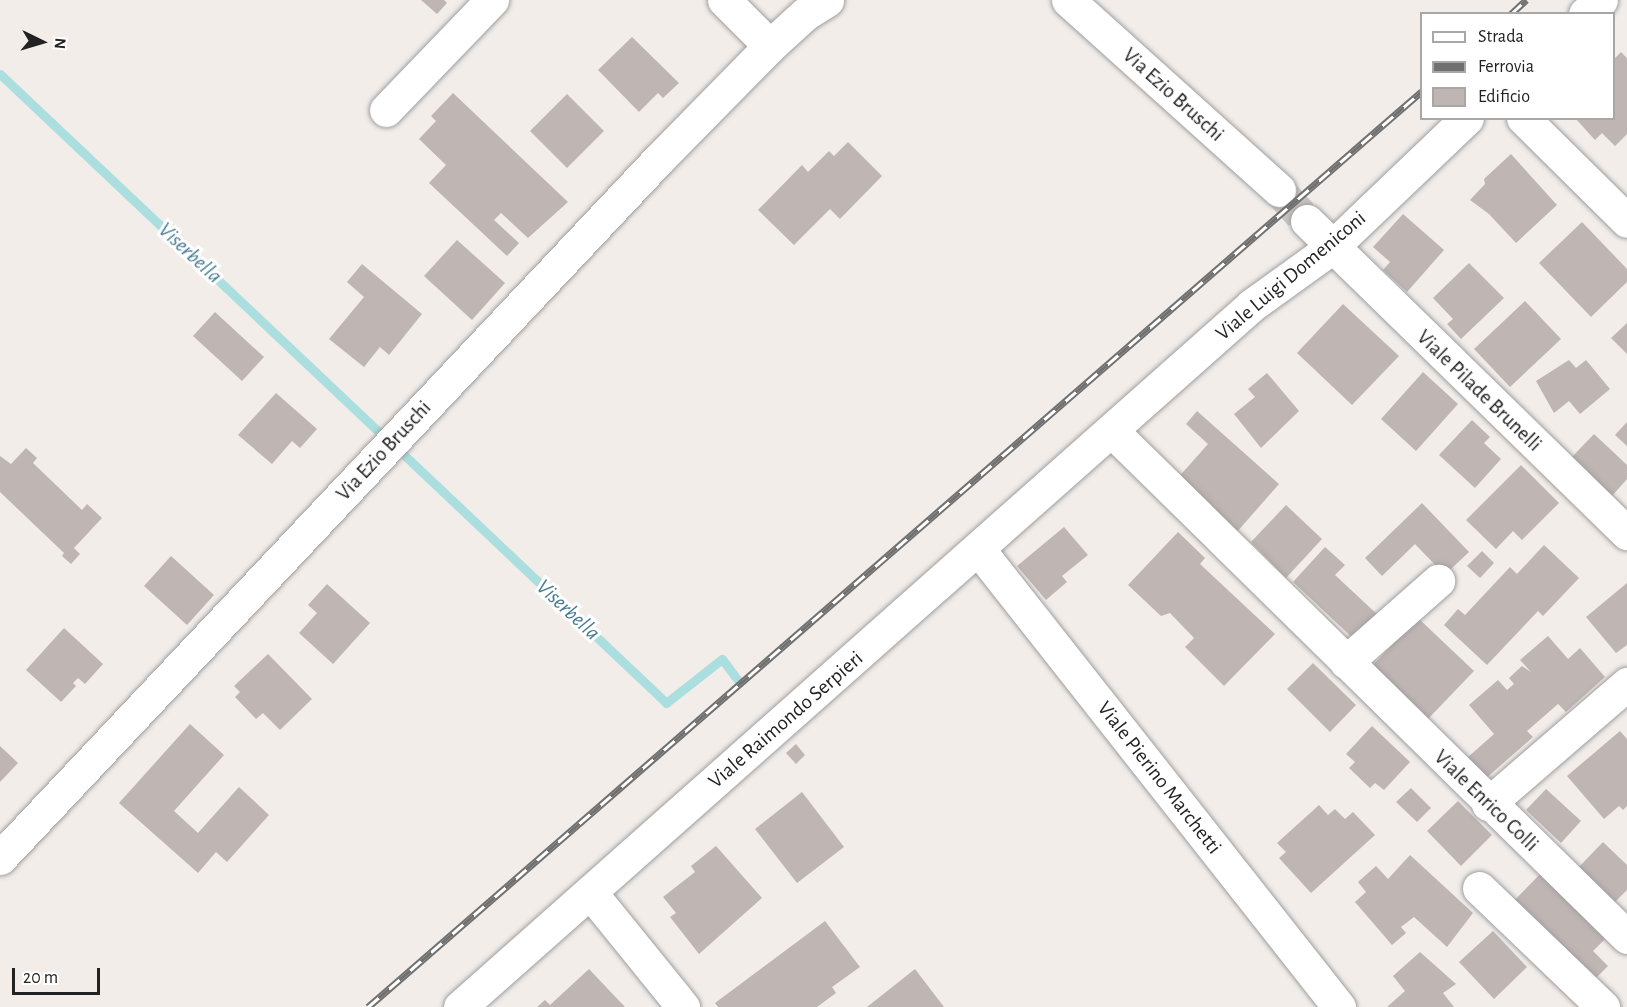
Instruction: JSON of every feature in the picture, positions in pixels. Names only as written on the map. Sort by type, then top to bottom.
[{"type":"street","points":[[386,110],[492,0]]},
{"type":"street","points":[[724,0],[770,46]]},
{"type":"street","name":"Via Ezio Bruschi","points":[[0,858],[657,161],[770,46],[805,14],[827,0]]},
{"type":"street","name":"Via Ezio Bruschi","points":[[1068,0],[1279,190]]},
{"type":"street","points":[[1588,12],[1601,0]]},
{"type":"street","name":"Viale Luigi Domeniconi","points":[[1112,431],[1252,305],[1332,248],[1465,120]]},
{"type":"street","points":[[1525,120],[1627,221]]},
{"type":"street","points":[[1307,221],[1332,248]]},
{"type":"street","name":"Viale Pilade Brunelli","points":[[1332,248],[1627,533]]},
{"type":"street","name":"Viale Raimondo Serpieri","points":[[460,1007],[1112,431]]},
{"type":"street","name":"Viale Enrico Colli","points":[[1112,431],[1488,804],[1627,937]]},
{"type":"street","name":"Viale Pierino Marchetti","points":[[979,550],[1339,1007]]},
{"type":"street","points":[[1346,662],[1438,581]]},
{"type":"street","points":[[1488,804],[1627,684]]},
{"type":"street","points":[[1479,888],[1603,1007]]},
{"type":"street","points":[[590,892],[683,1007]]},
{"type":"building","points":[[421,0],[444,0],[447,3],[437,14]]},
{"type":"building","points":[[632,37],[679,83],[663,98],[658,93],[639,112],[598,70]]},
{"type":"building","points":[[1621,52],[1627,58],[1627,134],[1615,146],[1602,133],[1595,140],[1577,120],[1615,120],[1615,58]]},
{"type":"building","points":[[453,93],[568,202],[528,238],[501,213],[494,220],[519,243],[507,256],[429,183],[446,165],[419,139],[436,121],[431,116]]},
{"type":"building","points":[[567,94],[604,131],[567,168],[530,131]]},
{"type":"building","points":[[848,142],[882,176],[840,219],[830,209],[794,245],[758,210],[802,165],[808,172],[829,151],[834,156]]},
{"type":"building","points":[[1511,154],[1557,205],[1516,243],[1489,214],[1470,200],[1485,184],[1484,179]]},
{"type":"building","points":[[1403,214],[1444,250],[1407,292],[1383,270],[1390,262],[1373,247]]},
{"type":"building","points":[[1582,222],[1627,269],[1627,282],[1591,317],[1539,263]]},
{"type":"building","points":[[457,240],[505,283],[472,320],[424,276]]},
{"type":"building","points":[[1469,263],[1504,298],[1461,339],[1447,324],[1453,319],[1433,298]]},
{"type":"building","points":[[362,264],[422,314],[389,355],[380,347],[364,367],[329,339],[364,297],[347,282]]},
{"type":"building","points":[[1525,301],[1561,339],[1510,387],[1474,349]]},
{"type":"building","points":[[1343,304],[1399,356],[1352,405],[1297,353]]},
{"type":"building","points":[[215,312],[264,357],[242,381],[193,336]]},
{"type":"building","points":[[1627,323],[1627,354],[1611,338]]},
{"type":"building","points":[[1569,360],[1576,368],[1586,360],[1610,389],[1580,414],[1569,401],[1554,413],[1536,381]]},
{"type":"building","points":[[1423,372],[1458,404],[1416,451],[1381,419]]},
{"type":"building","points":[[1267,373],[1299,411],[1261,448],[1234,414],[1255,397],[1248,389]]},
{"type":"building","points":[[276,393],[317,429],[300,448],[292,441],[272,464],[238,435]]},
{"type":"building","points":[[1197,411],[1279,484],[1236,533],[1176,480],[1208,444],[1186,424]]},
{"type":"building","points":[[1472,420],[1490,437],[1484,443],[1501,459],[1475,488],[1439,455]]},
{"type":"building","points":[[1627,422],[1627,446],[1615,435]]},
{"type":"building","points":[[1594,434],[1627,465],[1627,479],[1612,496],[1571,458]]},
{"type":"building","points":[[26,448],[37,458],[33,463],[82,510],[87,504],[102,518],[74,548],[80,554],[71,564],[62,556],[64,553],[0,492],[0,456],[11,464]]},
{"type":"building","points":[[1521,465],[1559,503],[1522,540],[1513,531],[1496,549],[1466,520]]},
{"type":"building","points":[[1422,503],[1469,552],[1450,570],[1446,566],[1441,571],[1415,544],[1382,576],[1365,558]]},
{"type":"building","points":[[1286,505],[1322,539],[1286,578],[1251,542]]},
{"type":"building","points":[[1064,527],[1088,555],[1062,576],[1067,582],[1046,600],[1017,566]]},
{"type":"building","points":[[1178,532],[1205,558],[1200,564],[1275,634],[1224,686],[1185,647],[1194,638],[1170,613],[1161,616],[1128,585]]},
{"type":"building","points":[[1544,545],[1579,578],[1543,616],[1538,611],[1487,665],[1444,625],[1458,609],[1465,615],[1510,567],[1517,574]]},
{"type":"building","points":[[1325,547],[1345,565],[1335,575],[1379,616],[1356,641],[1293,582]]},
{"type":"building","points":[[1482,551],[1494,563],[1480,578],[1467,566]]},
{"type":"building","points":[[171,556],[214,595],[187,625],[144,586]]},
{"type":"building","points":[[1627,583],[1627,645],[1616,653],[1586,617]]},
{"type":"building","points":[[327,584],[370,623],[333,664],[299,633],[317,613],[308,605]]},
{"type":"building","points":[[1418,618],[1474,671],[1428,719],[1372,666]]},
{"type":"building","points":[[64,628],[103,664],[85,684],[78,678],[73,683],[76,686],[61,702],[26,670]]},
{"type":"building","points":[[1548,636],[1568,659],[1580,648],[1605,677],[1566,712],[1558,704],[1527,731],[1533,737],[1476,787],[1458,766],[1494,734],[1469,705],[1498,680],[1507,690],[1514,684],[1509,678],[1522,666],[1531,672],[1520,660]]},
{"type":"building","points":[[268,654],[312,699],[280,730],[263,713],[256,719],[235,697],[240,692],[234,686]]},
{"type":"building","points":[[1313,663],[1356,705],[1330,732],[1287,689]]},
{"type":"building","points":[[190,724],[224,755],[174,811],[198,833],[239,787],[269,815],[227,862],[216,852],[198,873],[119,803]]},
{"type":"building","points":[[1372,726],[1410,762],[1384,790],[1375,783],[1370,788],[1349,768],[1355,762],[1346,754]]},
{"type":"building","points":[[1620,731],[1627,739],[1627,806],[1623,810],[1619,806],[1604,819],[1567,776]]},
{"type":"building","points":[[796,744],[805,755],[796,764],[786,753]]},
{"type":"building","points":[[0,746],[18,763],[0,782]]},
{"type":"building","points":[[1411,788],[1431,808],[1417,822],[1396,802]]},
{"type":"building","points":[[1546,789],[1581,821],[1561,843],[1526,810]]},
{"type":"building","points":[[802,792],[844,847],[797,883],[755,829]]},
{"type":"building","points":[[1458,801],[1492,835],[1461,866],[1427,831]]},
{"type":"building","points":[[1319,805],[1328,815],[1335,809],[1345,819],[1353,812],[1375,835],[1311,893],[1279,858],[1286,852],[1277,843]]},
{"type":"building","points":[[1603,842],[1627,865],[1627,890],[1611,906],[1575,871]]},
{"type":"building","points":[[716,846],[762,898],[699,954],[670,917],[676,913],[663,897],[695,872],[691,866]]},
{"type":"building","points":[[1410,855],[1473,913],[1447,947],[1414,917],[1401,927],[1406,933],[1392,945],[1355,902],[1366,892],[1358,882],[1376,866],[1388,879]]},
{"type":"building","points":[[1541,873],[1606,938],[1593,951],[1608,966],[1587,987],[1508,907]]},
{"type":"building","points":[[825,921],[860,967],[832,987],[836,993],[817,1007],[718,1007],[715,1003]]},
{"type":"building","points":[[1493,931],[1527,967],[1494,999],[1459,962]]},
{"type":"building","points":[[1420,952],[1456,984],[1443,993],[1454,1007],[1387,1007],[1405,991],[1393,976]]},
{"type":"building","points":[[589,969],[625,1007],[537,1007],[545,1000],[550,1005]]},
{"type":"building","points":[[915,969],[944,1007],[867,1007]]},
{"type":"waterway","name":"Viserbella","points":[[0,74],[379,432]]},
{"type":"waterway","name":"Viserbella","points":[[401,452],[666,703],[722,659],[737,679]]},
{"type":"tunnel","points":[[1279,190],[1307,221]]},
{"type":"railway","points":[[1513,12],[1526,0]]},
{"type":"railway","points":[[368,1007],[1420,93]]}]
